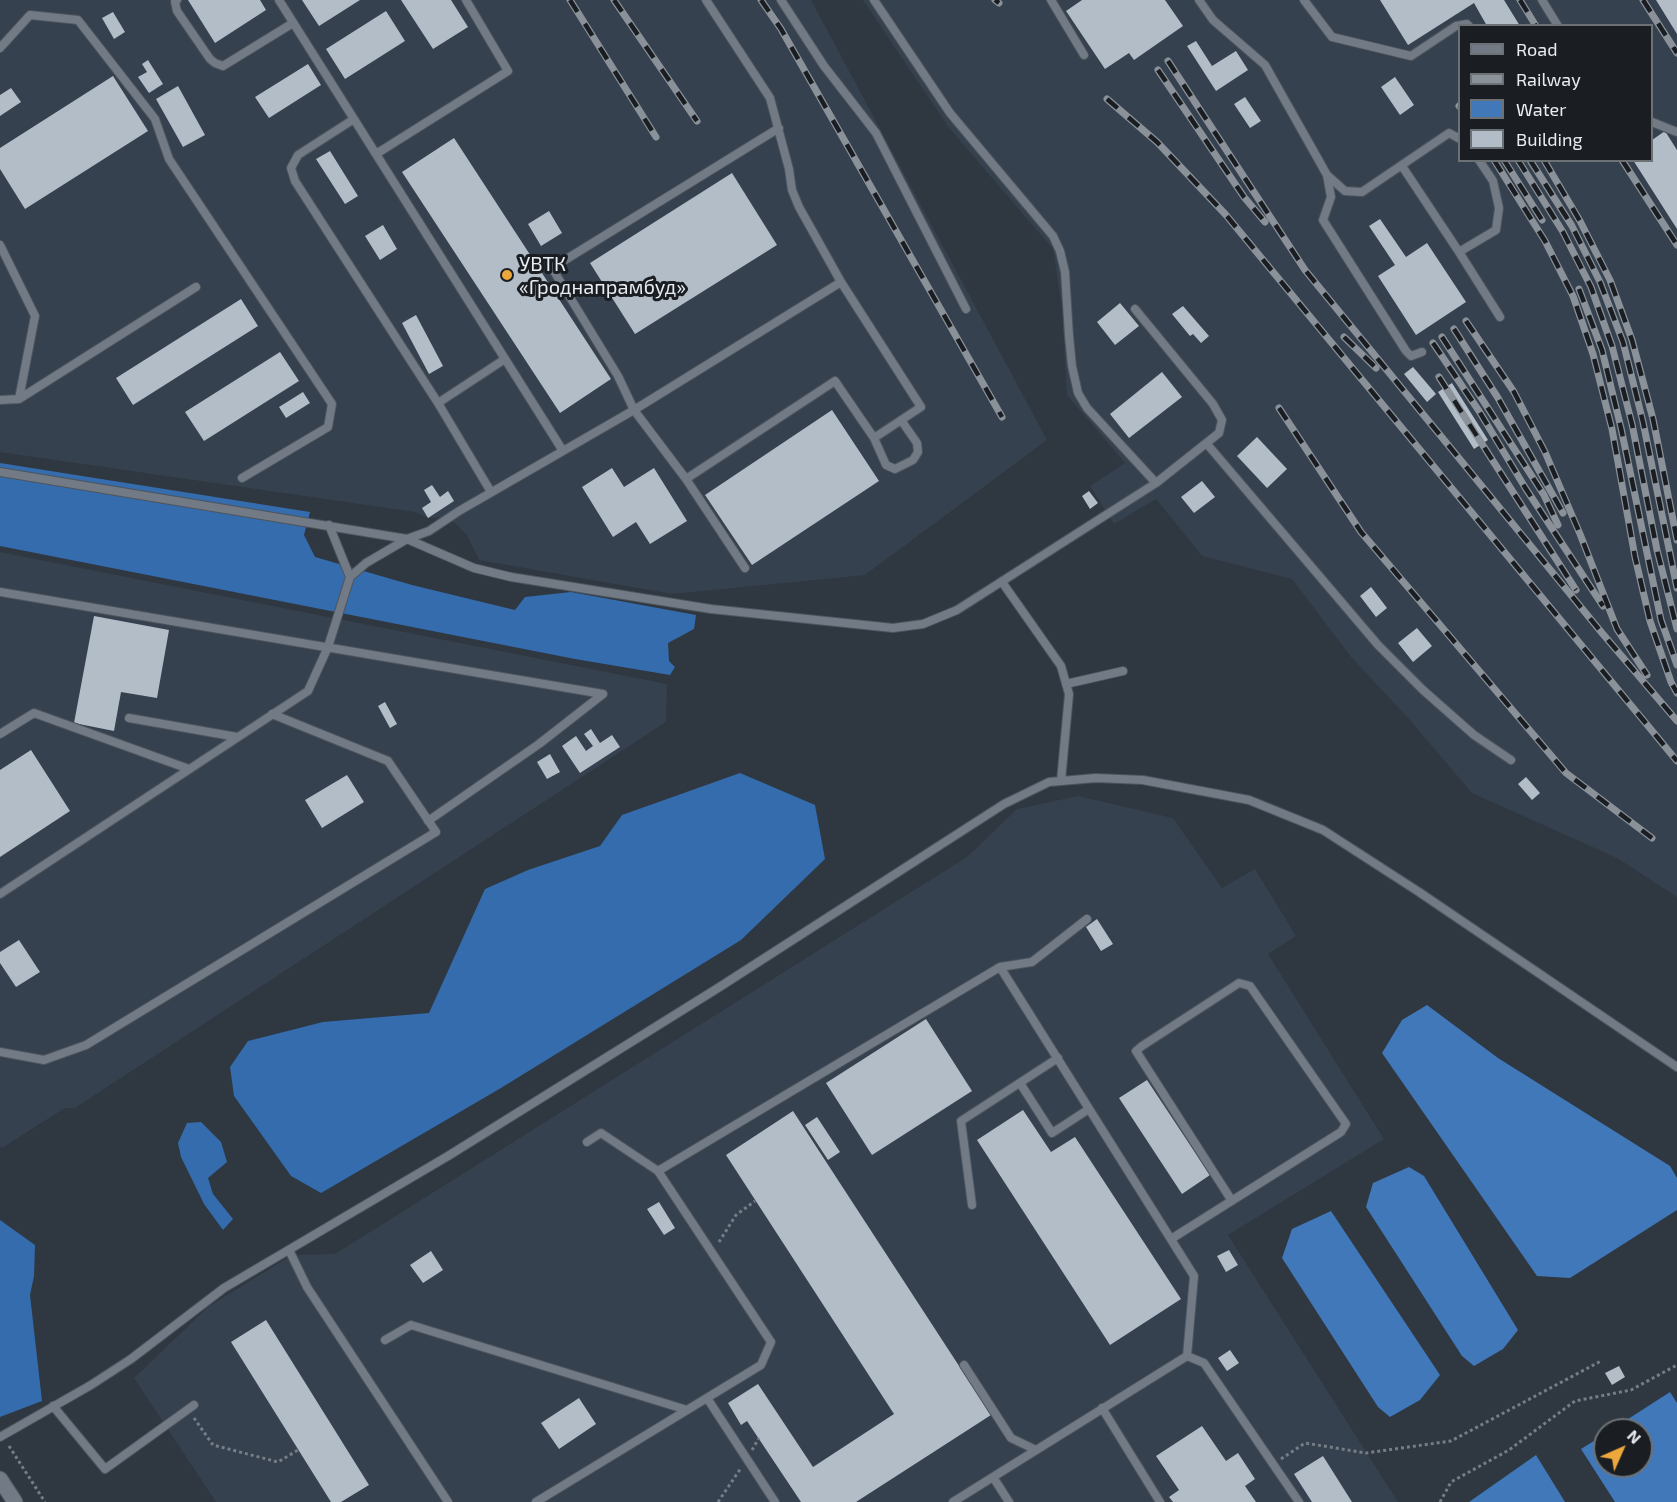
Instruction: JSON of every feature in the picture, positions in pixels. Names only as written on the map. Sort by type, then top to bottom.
[{"type":"street","points":[[0,1479],[15,1502]]},
{"type":"lane","points":[[177,0],[175,2],[177,11],[203,49],[215,63],[223,66],[293,23]]},
{"type":"lane","points":[[279,0],[562,451]]},
{"type":"lane","points":[[376,154],[508,71],[466,0]]},
{"type":"lane","points":[[706,0],[770,98],[792,190],[799,207],[841,282],[921,408],[874,438]]},
{"type":"lane","points":[[781,0],[824,66],[876,133],[966,309]]},
{"type":"lane","points":[[874,0],[950,113],[1053,236],[1060,251],[1065,272],[1071,356],[1078,393],[1087,408],[1156,483]]},
{"type":"lane","points":[[1051,0],[1084,54]]},
{"type":"lane","points":[[1199,0],[1213,20],[1265,65],[1327,175],[1345,191],[1362,192],[1449,133],[1458,138]]},
{"type":"lane","points":[[1304,0],[1332,37],[1411,56],[1458,26]]},
{"type":"lane","points":[[1542,0],[1557,24]]},
{"type":"lane","points":[[0,48],[30,15],[78,20],[155,119],[169,159],[332,404],[328,427],[242,478]]},
{"type":"lane","points":[[354,119],[298,155],[291,168],[295,181],[438,402],[491,492]]},
{"type":"lane","points":[[1653,122],[1677,132]]},
{"type":"lane","points":[[745,568],[686,479],[634,410],[618,376],[552,268],[778,128]]},
{"type":"lane","points":[[1459,252],[1496,230],[1499,208],[1493,181],[1480,162]]},
{"type":"lane","points":[[1402,166],[1500,317]]},
{"type":"lane","points":[[1327,175],[1331,197],[1323,220],[1406,351],[1411,356],[1422,352]]},
{"type":"lane","points":[[0,245],[35,316],[18,399]]},
{"type":"lane","points":[[0,894],[308,691],[328,647],[350,577],[366,563],[407,538],[429,531],[491,492],[634,410],[841,282]]},
{"type":"lane","points":[[0,400],[18,399],[196,287]]},
{"type":"lane","points":[[0,472],[407,538],[474,568],[511,578],[711,609],[894,628],[923,624],[957,610],[1156,483],[1219,433],[1222,420],[1217,412],[1135,309]]},
{"type":"lane","points":[[438,402],[505,359]]},
{"type":"lane","points":[[686,479],[835,381],[874,438],[886,465],[895,470],[913,460],[918,452],[917,443],[902,420]]},
{"type":"lane","points":[[1208,444],[1378,645],[1465,728],[1511,760]]},
{"type":"lane","points":[[329,525],[350,577]]},
{"type":"lane","points":[[1002,582],[1061,666],[1069,694],[1061,781]]},
{"type":"lane","points":[[0,592],[603,694],[539,744],[428,821]]},
{"type":"lane","points":[[1066,684],[1123,671]]},
{"type":"lane","points":[[0,734],[34,714],[189,769]]},
{"type":"lane","points":[[0,1052],[44,1060],[86,1045],[435,832],[388,761],[272,714]]},
{"type":"lane","points":[[129,718],[237,737]]},
{"type":"lane","points":[[1,1436],[91,1385],[131,1359],[224,1288],[448,1156],[718,988],[1004,804],[1049,782],[1096,778],[1143,780],[1167,784],[1249,800],[1323,830],[1419,892],[1677,1067]]},
{"type":"lane","points":[[658,1171],[1000,967],[1032,962],[1087,919]]},
{"type":"lane","points":[[1000,967],[1194,1276],[1187,1356]]},
{"type":"lane","points":[[1171,1239],[1221,1208],[1341,1132],[1346,1124],[1250,986],[1239,983],[1137,1051],[1232,1201]]},
{"type":"lane","points":[[972,1205],[961,1121],[1058,1058]]},
{"type":"lane","points":[[1020,1083],[1052,1132],[1089,1109]]},
{"type":"lane","points":[[536,1502],[761,1365],[771,1342],[658,1171],[601,1132],[587,1142]]},
{"type":"lane","points":[[289,1250],[307,1287],[448,1502]]},
{"type":"lane","points":[[385,1340],[411,1325],[687,1410]]},
{"type":"lane","points":[[953,1502],[1187,1356]]},
{"type":"lane","points":[[1187,1356],[1204,1364],[1299,1502]]},
{"type":"lane","points":[[964,1365],[1011,1438],[1036,1450]]},
{"type":"lane","points":[[707,1398],[775,1502]]},
{"type":"lane","points":[[53,1406],[105,1469],[191,1407]]},
{"type":"lane","points":[[1102,1408],[1160,1502]]},
{"type":"lane","points":[[993,1477],[1009,1502]]},
{"type":"path","points":[[715,1258],[720,1240],[736,1215],[755,1201]]},
{"type":"path","points":[[1274,1464],[1305,1443],[1366,1453],[1451,1441],[1601,1361]]},
{"type":"path","points":[[1440,1502],[1451,1482],[1509,1450],[1575,1401],[1631,1390],[1677,1365]]},
{"type":"path","points":[[191,1407],[213,1445],[278,1462],[298,1450]]},
{"type":"path","points":[[1,1436],[45,1502]]},
{"type":"shaded area","points":[[0,0],[811,0],[1047,440],[865,575],[672,594],[479,560],[467,535],[449,517],[428,518],[415,512],[0,452]]},
{"type":"shaded area","points":[[863,0],[1677,0],[1677,897],[1617,858],[1472,793],[1408,718],[1351,657],[1292,579],[1202,556],[1156,499],[1114,524],[1090,486],[1125,463],[1067,395],[1062,308],[1053,249],[949,128]]},
{"type":"shaded area","points":[[0,463],[310,512],[304,535],[315,557],[412,585],[515,610],[525,597],[571,592],[696,615],[694,629],[668,643],[669,661],[675,667],[670,675],[575,659],[0,546]]},
{"type":"shaded area","points":[[0,552],[667,684],[666,722],[75,1108],[65,1108],[2,1148],[0,1147]]},
{"type":"shaded area","points":[[740,773],[815,805],[825,859],[741,940],[501,1088],[321,1193],[291,1176],[234,1096],[230,1067],[248,1041],[323,1022],[429,1013],[485,889],[528,870],[600,846],[622,815]]},
{"type":"shaded area","points":[[1078,796],[1173,818],[1222,888],[1255,869],[1296,936],[1268,954],[1384,1139],[1228,1235],[1398,1502],[216,1502],[134,1378],[208,1307],[292,1255],[335,1254],[967,857],[1017,809]]},
{"type":"shaded area","points":[[201,1122],[221,1142],[227,1162],[208,1178],[213,1194],[233,1219],[223,1230],[204,1204],[181,1157],[178,1143],[187,1123]]},
{"type":"shaded area","points":[[0,1220],[35,1245],[34,1276],[30,1295],[42,1401],[0,1417]]},
{"type":"water","points":[[1427,1005],[1498,1058],[1670,1166],[1677,1178],[1677,1210],[1570,1278],[1537,1276],[1382,1053],[1402,1020]]},
{"type":"water","points":[[1409,1167],[1424,1176],[1518,1330],[1503,1349],[1474,1366],[1462,1356],[1366,1207],[1373,1183]]},
{"type":"water","points":[[1331,1211],[1440,1375],[1420,1400],[1390,1417],[1378,1407],[1282,1258],[1292,1229]]},
{"type":"water","points":[[1670,1392],[1677,1403],[1677,1502],[1615,1502],[1600,1478],[1653,1478],[1653,1418],[1630,1418]]},
{"type":"water","points":[[1593,1442],[1593,1468],[1581,1449]]},
{"type":"water","points":[[1536,1455],[1565,1502],[1469,1502]]},
{"type":"building","points":[[188,0],[260,0],[266,10],[215,43]]},
{"type":"building","points":[[302,0],[360,0],[319,26]]},
{"type":"building","points":[[401,0],[451,0],[468,27],[433,49]]},
{"type":"building","points":[[1082,0],[1165,0],[1183,26],[1134,60],[1129,53],[1105,69],[1066,11]]},
{"type":"building","points":[[1380,0],[1504,0],[1519,24],[1486,24],[1474,3],[1408,45]]},
{"type":"building","points":[[1656,0],[1677,0],[1677,34]]},
{"type":"building","points":[[386,11],[405,41],[345,79],[326,49]]},
{"type":"building","points":[[113,12],[125,32],[114,39],[102,18]]},
{"type":"building","points":[[1196,41],[1212,66],[1236,51],[1248,70],[1216,91],[1187,46]]},
{"type":"building","points":[[148,60],[163,84],[149,93],[138,77],[147,72],[142,64]]},
{"type":"building","points":[[308,64],[321,85],[269,118],[255,97]]},
{"type":"building","points":[[113,76],[148,131],[25,209],[0,169],[0,148]]},
{"type":"building","points":[[1395,77],[1414,105],[1400,115],[1381,87]]},
{"type":"building","points":[[178,86],[205,135],[183,147],[156,99]]},
{"type":"building","points":[[11,88],[21,102],[0,116],[0,95]]},
{"type":"building","points":[[1245,97],[1261,121],[1250,128],[1234,104]]},
{"type":"building","points":[[1665,131],[1677,150],[1677,229],[1634,162],[1653,162],[1653,139]]},
{"type":"building","name":"УВТК «Гроднапрамбуд»","points":[[454,138],[611,379],[560,413],[402,172]]},
{"type":"building","points":[[330,151],[358,196],[345,204],[316,159]]},
{"type":"building","points":[[732,173],[777,245],[635,334],[590,263]]},
{"type":"building","points":[[549,211],[562,233],[541,246],[528,224]]},
{"type":"building","points":[[1380,219],[1406,257],[1427,243],[1466,302],[1416,335],[1378,276],[1395,265],[1369,226]]},
{"type":"building","points":[[383,225],[397,249],[380,260],[365,236]]},
{"type":"building","points":[[241,299],[258,326],[133,405],[116,378]]},
{"type":"building","points":[[1120,303],[1139,326],[1115,345],[1097,322]]},
{"type":"building","points":[[1183,306],[1209,336],[1201,343],[1193,334],[1190,336],[1172,314]]},
{"type":"building","points":[[416,315],[443,366],[429,374],[402,323]]},
{"type":"building","points":[[280,352],[299,381],[204,441],[185,412]]},
{"type":"building","points":[[1413,367],[1436,394],[1427,402],[1404,374]]},
{"type":"building","points":[[1162,372],[1182,397],[1129,438],[1110,414]]},
{"type":"building","points":[[1452,383],[1488,440],[1474,449],[1438,392]]},
{"type":"building","points":[[303,392],[310,403],[286,418],[279,407]]},
{"type":"building","points":[[832,410],[879,481],[752,565],[705,495]]},
{"type":"building","points":[[1257,437],[1287,469],[1267,488],[1237,456]]},
{"type":"building","points":[[612,468],[624,487],[654,468],[687,521],[650,544],[636,522],[613,537],[582,487]]},
{"type":"building","points":[[1202,481],[1215,497],[1194,513],[1181,497]]},
{"type":"building","points":[[432,485],[440,497],[448,491],[454,501],[428,518],[422,508],[431,502],[424,490]]},
{"type":"building","points":[[1089,491],[1098,503],[1090,509],[1082,496]]},
{"type":"building","points":[[1371,587],[1387,608],[1376,617],[1360,596]]},
{"type":"building","points":[[94,616],[169,630],[157,698],[121,692],[114,731],[74,723]]},
{"type":"building","points":[[1417,628],[1432,646],[1413,662],[1398,643]]},
{"type":"building","points":[[385,702],[397,724],[390,728],[378,706]]},
{"type":"building","points":[[591,729],[600,743],[612,735],[620,747],[580,773],[562,746],[576,736],[586,751],[593,746],[584,734]]},
{"type":"building","points":[[31,750],[70,811],[0,857],[0,770]]},
{"type":"building","points":[[550,754],[560,772],[547,779],[537,762]]},
{"type":"building","points":[[347,775],[364,802],[322,828],[305,800]]},
{"type":"building","points":[[1526,777],[1540,793],[1532,800],[1518,784]]},
{"type":"building","points":[[1097,919],[1113,944],[1101,951],[1086,927]]},
{"type":"building","points":[[19,940],[40,972],[16,987],[0,963],[0,952]]},
{"type":"building","points":[[926,1019],[972,1091],[872,1155],[826,1083]]},
{"type":"building","points":[[1147,1080],[1210,1175],[1182,1194],[1119,1098]]},
{"type":"building","points":[[1023,1110],[1051,1152],[1075,1137],[1181,1299],[1110,1345],[977,1140]]},
{"type":"building","points":[[793,1111],[991,1415],[856,1502],[801,1502],[747,1421],[741,1425],[728,1403],[758,1384],[813,1467],[894,1414],[726,1155]]},
{"type":"building","points":[[817,1117],[840,1152],[828,1160],[805,1125]]},
{"type":"building","points":[[659,1202],[675,1228],[664,1235],[647,1209]]},
{"type":"building","points":[[1229,1250],[1238,1265],[1226,1272],[1217,1256]]},
{"type":"building","points":[[431,1251],[443,1270],[423,1283],[410,1265]]},
{"type":"building","points":[[266,1320],[369,1485],[341,1502],[331,1502],[231,1342]]},
{"type":"building","points":[[1230,1350],[1239,1363],[1227,1371],[1218,1358]]},
{"type":"building","points":[[1619,1366],[1625,1377],[1612,1385],[1605,1373]]},
{"type":"building","points":[[579,1398],[596,1424],[559,1449],[541,1423]]},
{"type":"building","points":[[1202,1426],[1226,1461],[1238,1453],[1255,1479],[1245,1486],[1256,1502],[1173,1502],[1169,1497],[1179,1490],[1156,1456]]},
{"type":"building","points":[[1323,1456],[1352,1502],[1312,1502],[1294,1474]]},
{"type":"railway","points":[[570,0],[656,137]]},
{"type":"railway","points":[[614,0],[697,121]]},
{"type":"railway","points":[[761,0],[781,29],[1002,417]]},
{"type":"railway","points":[[995,0],[999,3]]},
{"type":"railway","points":[[1520,0],[1535,24]]},
{"type":"railway","points":[[1643,0],[1677,53]]},
{"type":"railway","points":[[1168,61],[1305,270],[1602,633],[1677,721]]},
{"type":"railway","points":[[1158,70],[1244,197],[1265,222]]},
{"type":"railway","points":[[1107,99],[1157,142],[1226,215],[1677,761]]},
{"type":"railway","points":[[1495,162],[1545,241],[1573,296],[1593,354],[1612,429],[1635,557],[1650,621],[1677,693]]},
{"type":"railway","points":[[1505,162],[1542,220]]},
{"type":"railway","points":[[1519,162],[1563,232],[1591,287],[1612,346],[1632,424],[1657,550],[1677,629]]},
{"type":"railway","points":[[1531,162],[1572,226],[1600,282],[1623,342],[1643,422],[1677,588]]},
{"type":"railway","points":[[1545,162],[1580,221],[1610,280],[1632,340],[1653,419],[1677,540]]},
{"type":"railway","points":[[1623,162],[1677,245]]},
{"type":"railway","points":[[1579,289],[1602,350],[1621,428],[1661,620],[1677,665]]},
{"type":"railway","points":[[1466,321],[1514,392],[1545,452],[1617,629],[1647,675]]},
{"type":"railway","points":[[1454,329],[1498,398],[1563,513]]},
{"type":"railway","points":[[1344,337],[1376,368]]},
{"type":"railway","points":[[1442,337],[1544,495],[1558,525]]},
{"type":"railway","points":[[1433,343],[1603,606]]},
{"type":"railway","points":[[1439,377],[1576,590]]},
{"type":"railway","points":[[1279,408],[1361,532],[1566,773],[1652,838]]},
{"type":"place","name":"УВТК «Гроднапрамбуд»","points":[[507,275]]}]
